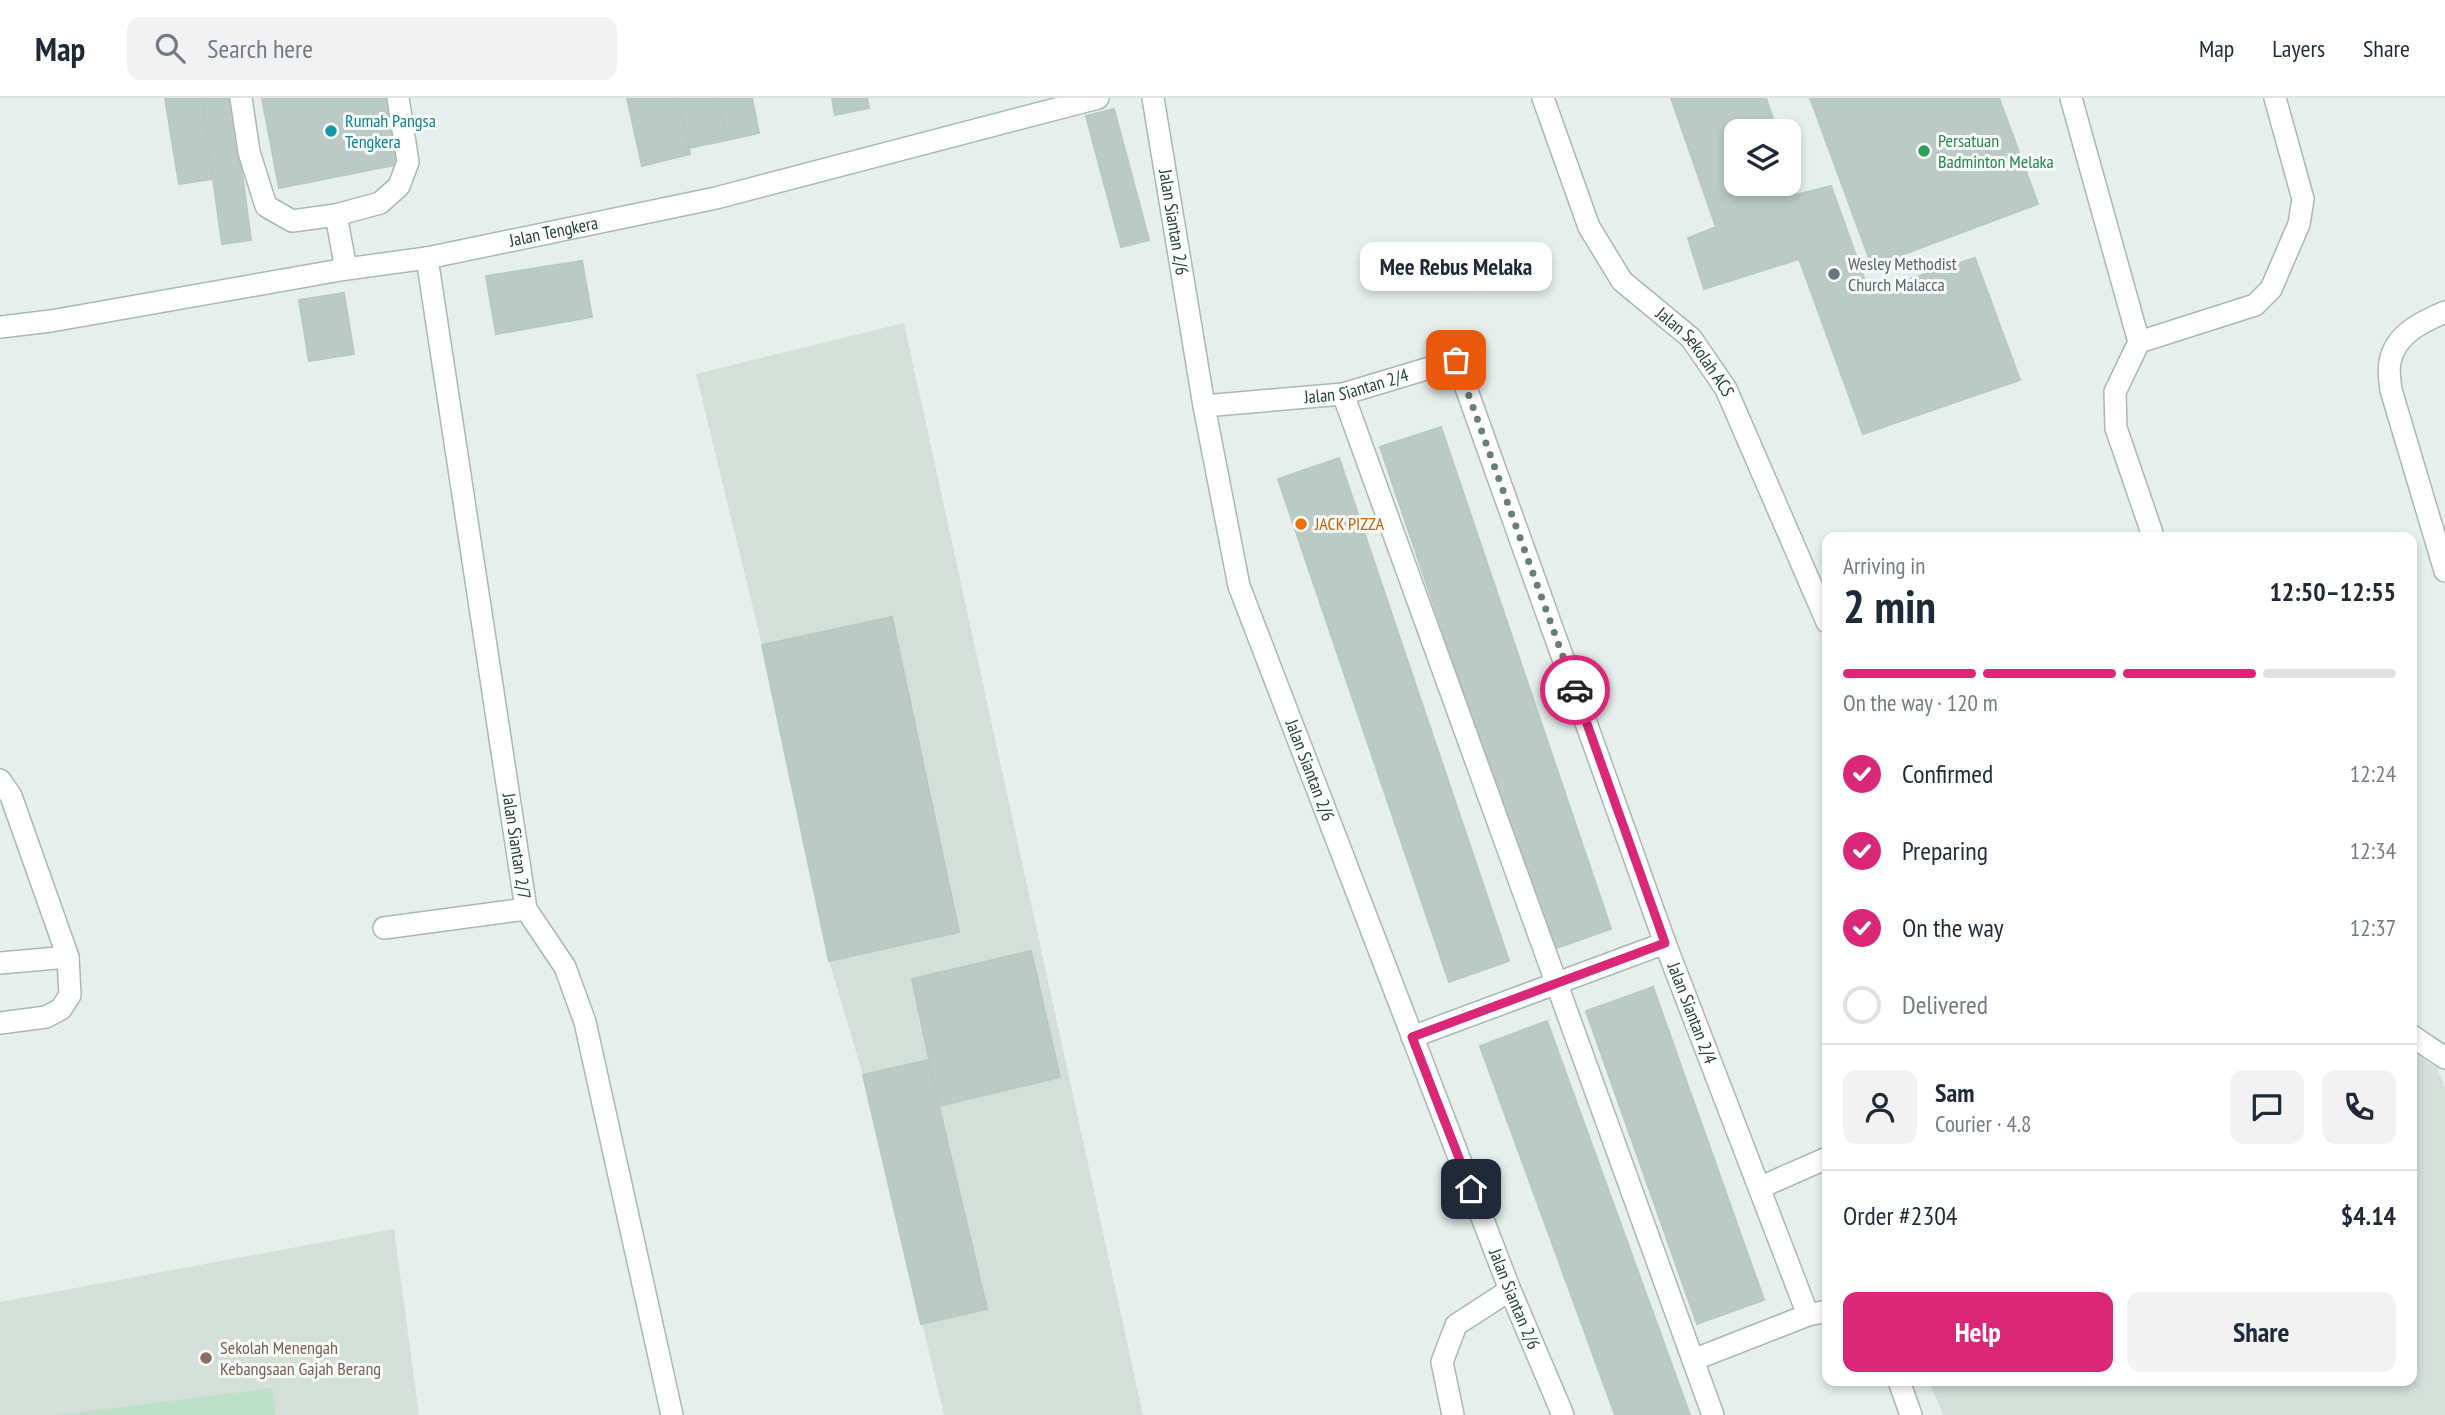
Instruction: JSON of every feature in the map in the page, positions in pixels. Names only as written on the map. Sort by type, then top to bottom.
[{"type":"street","points":[[241,98],[249,152],[266,206],[292,221],[336,215],[380,203],[399,186],[408,162],[398,98]]},
{"type":"street","name":"Jalan Tengkera","points":[[0,327],[51,321],[346,269],[428,258],[716,198],[1098,98]]},
{"type":"street","name":"Jalan Siantan 2/6","points":[[1153,98],[1203,406],[1239,586],[1510,1290],[1563,1415]]},
{"type":"street","name":"Jalan Sekolah ACS","points":[[1543,98],[1589,227],[1622,281],[1691,338],[1726,389],[1822,610]]},
{"type":"street","points":[[2071,98],[2139,342],[2115,392],[2116,428],[2152,532]]},
{"type":"street","points":[[2139,342],[2255,305],[2271,289],[2299,225],[2303,199],[2275,98]]},
{"type":"street","points":[[336,215],[346,269]]},
{"type":"street","name":"Jalan Siantan 2/7","points":[[428,258],[526,909],[565,967],[585,1022],[672,1415]]},
{"type":"street","points":[[2445,313],[2424,321],[2402,337],[2390,362],[2391,390],[2445,571]]},
{"type":"street","name":"Jalan Siantan 2/4","points":[[1203,406],[1343,394],[1456,360],[1665,943],[1761,1187],[1818,1313]]},
{"type":"street","points":[[1343,394],[1713,1415]]},
{"type":"street","points":[[0,780],[11,796],[68,957],[70,995],[61,1009],[46,1017],[0,1023]]},
{"type":"street","points":[[384,928],[526,909]]},
{"type":"street","points":[[1412,1037],[1665,943]]},
{"type":"street","points":[[0,963],[68,957]]},
{"type":"street","points":[[2417,1039],[2445,1058]]},
{"type":"street","points":[[1761,1187],[1822,1160]]},
{"type":"street","points":[[1453,1415],[1442,1362],[1456,1325],[1510,1290]]},
{"type":"street","points":[[1693,1360],[1818,1313]]},
{"type":"street","points":[[1901,1386],[1912,1415]]},
{"type":"shaded area","points":[[904,323],[1143,1415],[944,1415],[863,1075],[829,961],[762,645],[696,374]]},
{"type":"shaded area","points":[[2417,1055],[2437,1068],[2445,1088],[2445,1415],[1943,1415],[1931,1386],[2417,1386]]},
{"type":"shaded area","name":"Sekolah Menengah Kebangsaan Gajah Berang","points":[[394,1229],[419,1415],[0,1415],[0,1302]]},
{"type":"green space","points":[[272,1388],[276,1415],[58,1415]]},
{"type":"building","points":[[165,98],[202,98],[213,179],[179,184]]},
{"type":"building","points":[[202,98],[232,98],[251,240],[222,244]]},
{"type":"building","name":"Rumah Pangsa Tengkera","points":[[262,98],[388,98],[400,164],[279,188]]},
{"type":"building","points":[[627,98],[678,98],[690,154],[642,166]]},
{"type":"building","points":[[678,98],[718,98],[727,140],[689,148]]},
{"type":"building","points":[[718,98],[752,98],[759,133],[727,140]]},
{"type":"building","points":[[832,98],[867,98],[869,108],[835,115]]},
{"type":"building","name":"Wesley Methodist Church Malacca","points":[[1671,98],[1766,98],[1773,119],[1724,119],[1724,196],[1801,196],[1801,194],[1831,186],[1869,292],[1975,258],[2020,380],[1863,434],[1799,259],[1704,289],[1688,238],[1716,227]]},
{"type":"building","name":"Persatuan Badminton Melaka","points":[[1810,98],[1999,98],[2038,204],[1872,266]]},
{"type":"building","points":[[1114,109],[1149,240],[1121,247],[1086,116]]},
{"type":"building","points":[[582,261],[592,317],[496,334],[486,276]]},
{"type":"building","points":[[344,293],[354,354],[309,361],[299,300]]},
{"type":"building","points":[[1441,427],[1611,929],[1551,950],[1380,447]]},
{"type":"building","points":[[1339,458],[1509,961],[1449,982],[1278,479]]},
{"type":"building","points":[[892,617],[959,932],[829,961],[762,645]]},
{"type":"building","points":[[1031,951],[1060,1077],[939,1106],[912,979]]},
{"type":"building","points":[[1653,987],[1764,1300],[1697,1324],[1586,1011]]},
{"type":"building","points":[[1547,1021],[1690,1415],[1615,1415],[1480,1046]]},
{"type":"building","points":[[928,1060],[987,1309],[921,1324],[863,1075]]},
{"type":"way so far","points":[[1456,360],[1575,690]]},
{"type":"place","name":"Rumah Pangsa Tengkera","points":[[331,131]]},
{"type":"place","name":"Persatuan Badminton Melaka","points":[[1924,151]]},
{"type":"place","name":"Wesley Methodist Church Malacca","points":[[1834,274]]},
{"type":"place","name":"Mee Rebus Melaka","points":[[1456,360]]},
{"type":"place","name":"JACK PIZZA","points":[[1301,524]]},
{"type":"place","name":"Sekolah Menengah Kebangsaan Gajah Berang","points":[[206,1358]]},
{"type":"route","points":[[1471,1189],[1412,1037],[1665,943],[1575,690]]}]
